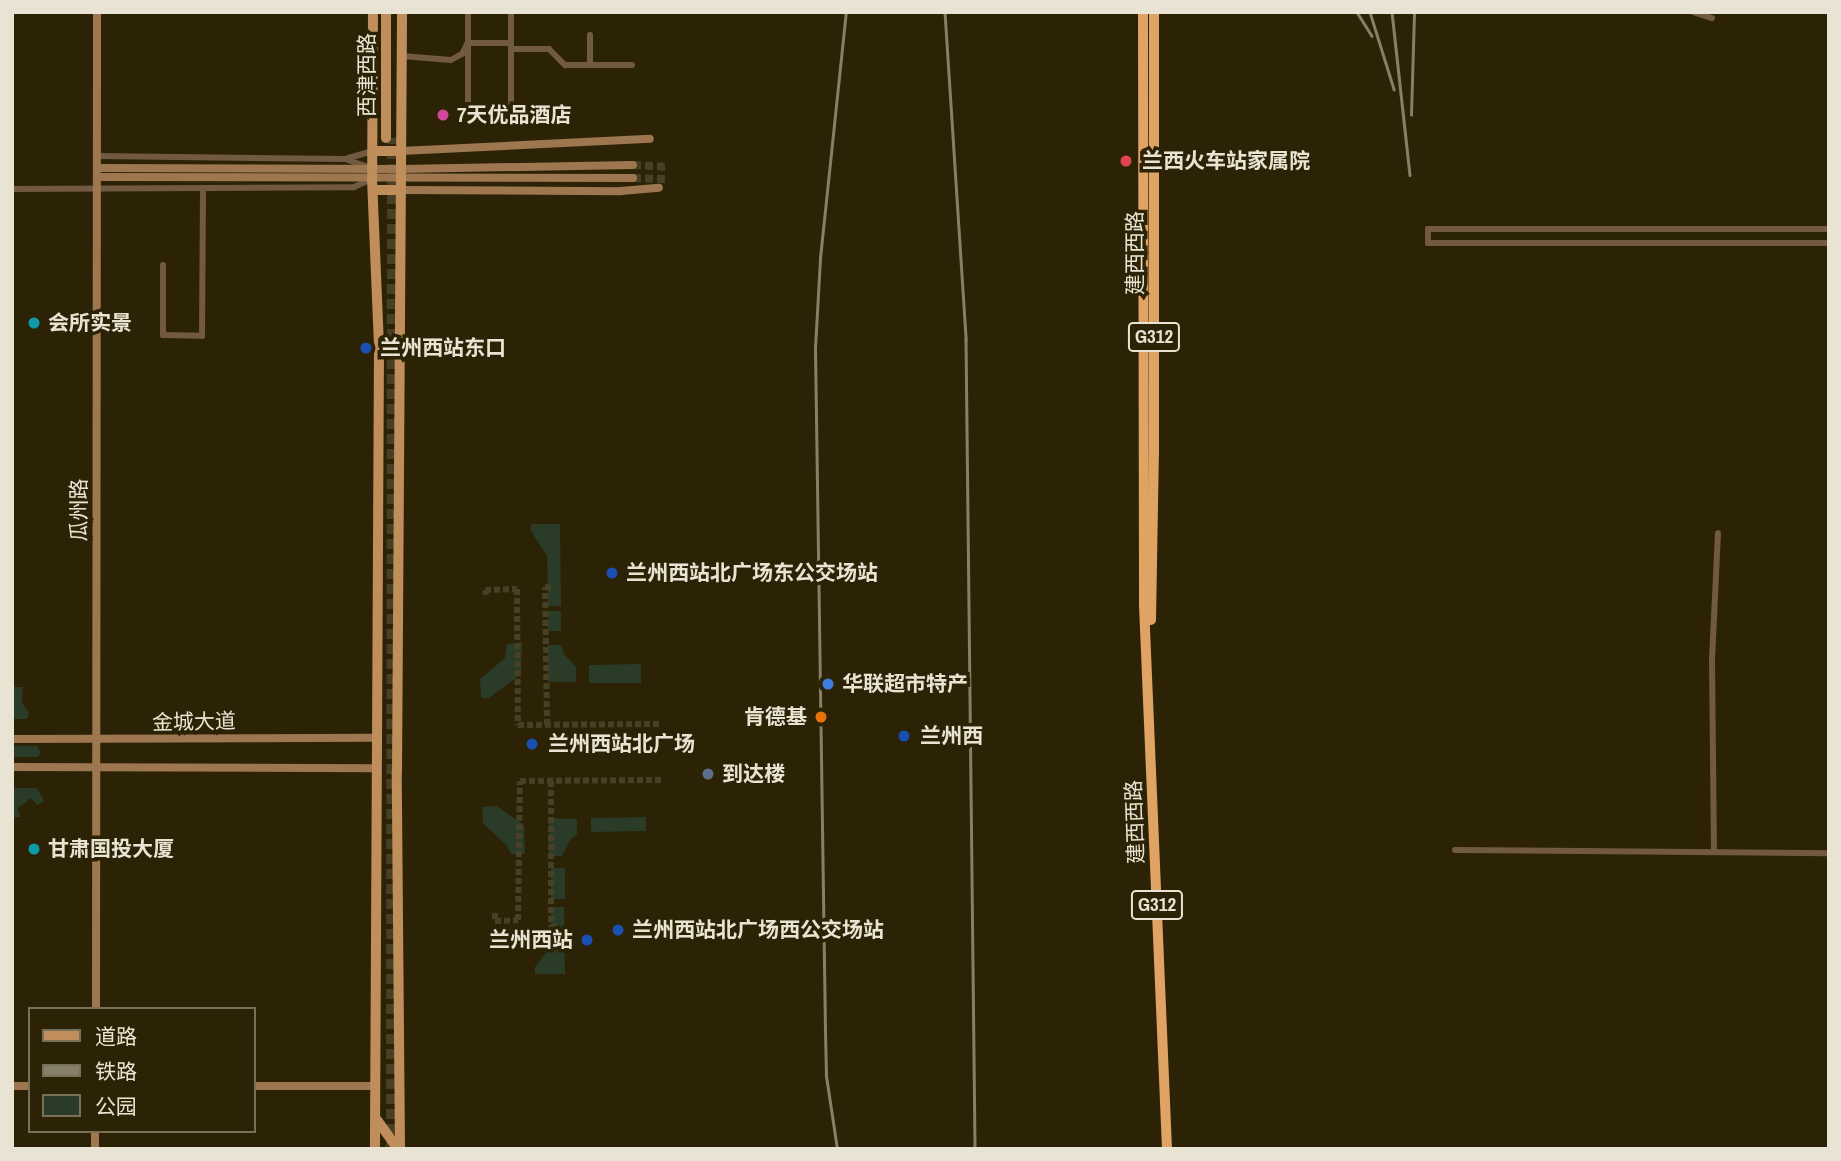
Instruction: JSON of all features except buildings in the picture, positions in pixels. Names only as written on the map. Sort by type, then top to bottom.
[{"type":"highway","name":"建西西路","points":[[1143,12],[1144,605],[1167,1149]]},
{"type":"highway","name":"建西西路","points":[[1147,661],[1152,604],[1154,440],[1154,12]]},
{"type":"main road","points":[[373,12],[373,179],[379,347],[375,1149]]},
{"type":"main road","name":"西津西路","points":[[386,12],[389,138],[393,12]]},
{"type":"main road","points":[[399,1149],[397,763],[402,12]]},
{"type":"main road","points":[[373,151],[401,151]]},
{"type":"main road","points":[[373,179],[401,180]]},
{"type":"main road","points":[[377,1119],[384,1133],[399,1149]]},
{"type":"street","name":"瓜州路","points":[[96,1007],[97,12]]},
{"type":"street","points":[[468,12],[468,108],[510,108],[510,12]]},
{"type":"street","points":[[1693,12],[1712,18]]},
{"type":"street","points":[[590,35],[590,65]]},
{"type":"street","points":[[402,56],[451,60],[462,54],[468,43]]},
{"type":"street","points":[[468,43],[549,49],[565,65],[632,65]]},
{"type":"street","points":[[401,151],[650,139]]},
{"type":"street","points":[[97,156],[345,159],[373,151]]},
{"type":"street","points":[[345,159],[373,179]]},
{"type":"street","points":[[401,180],[633,165]]},
{"type":"street","points":[[97,172],[401,180],[621,191],[659,188]]},
{"type":"street","points":[[401,180],[633,178]]},
{"type":"street","points":[[12,189],[97,191],[354,187],[373,179]]},
{"type":"street","points":[[163,265],[163,335],[202,336],[202,190]]},
{"type":"street","points":[[1829,229],[1428,229],[1428,243],[1829,243]]},
{"type":"street","points":[[1611,230],[1611,244]]},
{"type":"street","points":[[1714,852],[1712,660],[1718,533]]},
{"type":"street","name":"金城大道","points":[[12,739],[377,738]]},
{"type":"street","points":[[12,767],[377,768]]},
{"type":"street","points":[[1455,850],[1829,853]]},
{"type":"street","points":[[256,1086],[374,1086]]},
{"type":"green space","points":[[14,261],[14,425],[12,425]]},
{"type":"green space","points":[[531,524],[560,524],[561,606],[548,606],[547,556],[531,531]]},
{"type":"green space","points":[[548,611],[561,611],[561,631],[548,631]]},
{"type":"green space","points":[[522,642],[521,674],[489,698],[481,698],[480,679],[505,658],[507,644]]},
{"type":"green space","points":[[548,645],[561,645],[564,654],[576,667],[576,682],[548,682]]},
{"type":"green space","points":[[641,664],[641,683],[589,683],[589,665]]},
{"type":"green space","points":[[12,687],[23,687],[22,703],[29,713],[27,719],[12,719]]},
{"type":"green space","points":[[12,746],[37,746],[41,753],[37,757],[12,757]]},
{"type":"green space","points":[[12,788],[37,788],[44,801],[37,805],[31,798],[17,809],[21,817],[12,817]]},
{"type":"green space","points":[[497,806],[524,825],[525,854],[511,854],[507,846],[483,823],[482,807]]},
{"type":"green space","points":[[646,817],[646,831],[591,832],[591,818]]},
{"type":"green space","points":[[549,818],[577,819],[577,834],[570,840],[562,856],[549,856]]},
{"type":"green space","points":[[551,868],[565,868],[565,899],[551,899]]},
{"type":"green space","points":[[551,907],[564,907],[565,974],[535,974],[535,967],[550,947]]},
{"type":"tunnel","points":[[391,1149],[392,138]]},
{"type":"tunnel","points":[[633,165],[669,167]]},
{"type":"tunnel","points":[[633,178],[668,179]]},
{"type":"tunnel","points":[[547,725],[545,587],[554,588]]},
{"type":"tunnel","points":[[486,595],[485,590],[517,589],[518,725],[662,724]]},
{"type":"tunnel","points":[[495,913],[495,921],[518,920],[520,781],[662,780]]},
{"type":"tunnel","points":[[551,781],[551,927],[559,926]]},
{"type":"railway","points":[[837,1149],[826,1076],[815,348],[820,258],[846,12]]},
{"type":"railway","points":[[945,12],[966,339],[975,1149]]},
{"type":"railway","points":[[1357,12],[1372,36]]},
{"type":"railway","points":[[1370,12],[1394,89]]},
{"type":"railway","points":[[1392,12],[1410,175]]},
{"type":"railway","points":[[1411,115],[1414,12]]},
{"type":"place","name":"7天优品酒店","points":[[443,115]]},
{"type":"place","name":"兰西火车站家属院","points":[[1126,161]]},
{"type":"place","name":"会所实景","points":[[34,323]]},
{"type":"place","name":"兰州西站东口","points":[[366,348]]},
{"type":"place","name":"兰州西站北广场东公交场站","points":[[612,573]]},
{"type":"place","name":"华联超市特产","points":[[828,684]]},
{"type":"place","name":"肯德基","points":[[821,717]]},
{"type":"place","name":"兰州西","points":[[904,736]]},
{"type":"place","name":"兰州西站北广场","points":[[532,744]]},
{"type":"place","name":"到达楼","points":[[708,774]]},
{"type":"place","name":"甘肃国投大厦","points":[[34,849]]},
{"type":"place","name":"兰州西站北广场西公交场站","points":[[618,930]]},
{"type":"place","name":"兰州西站","points":[[587,940]]}]
